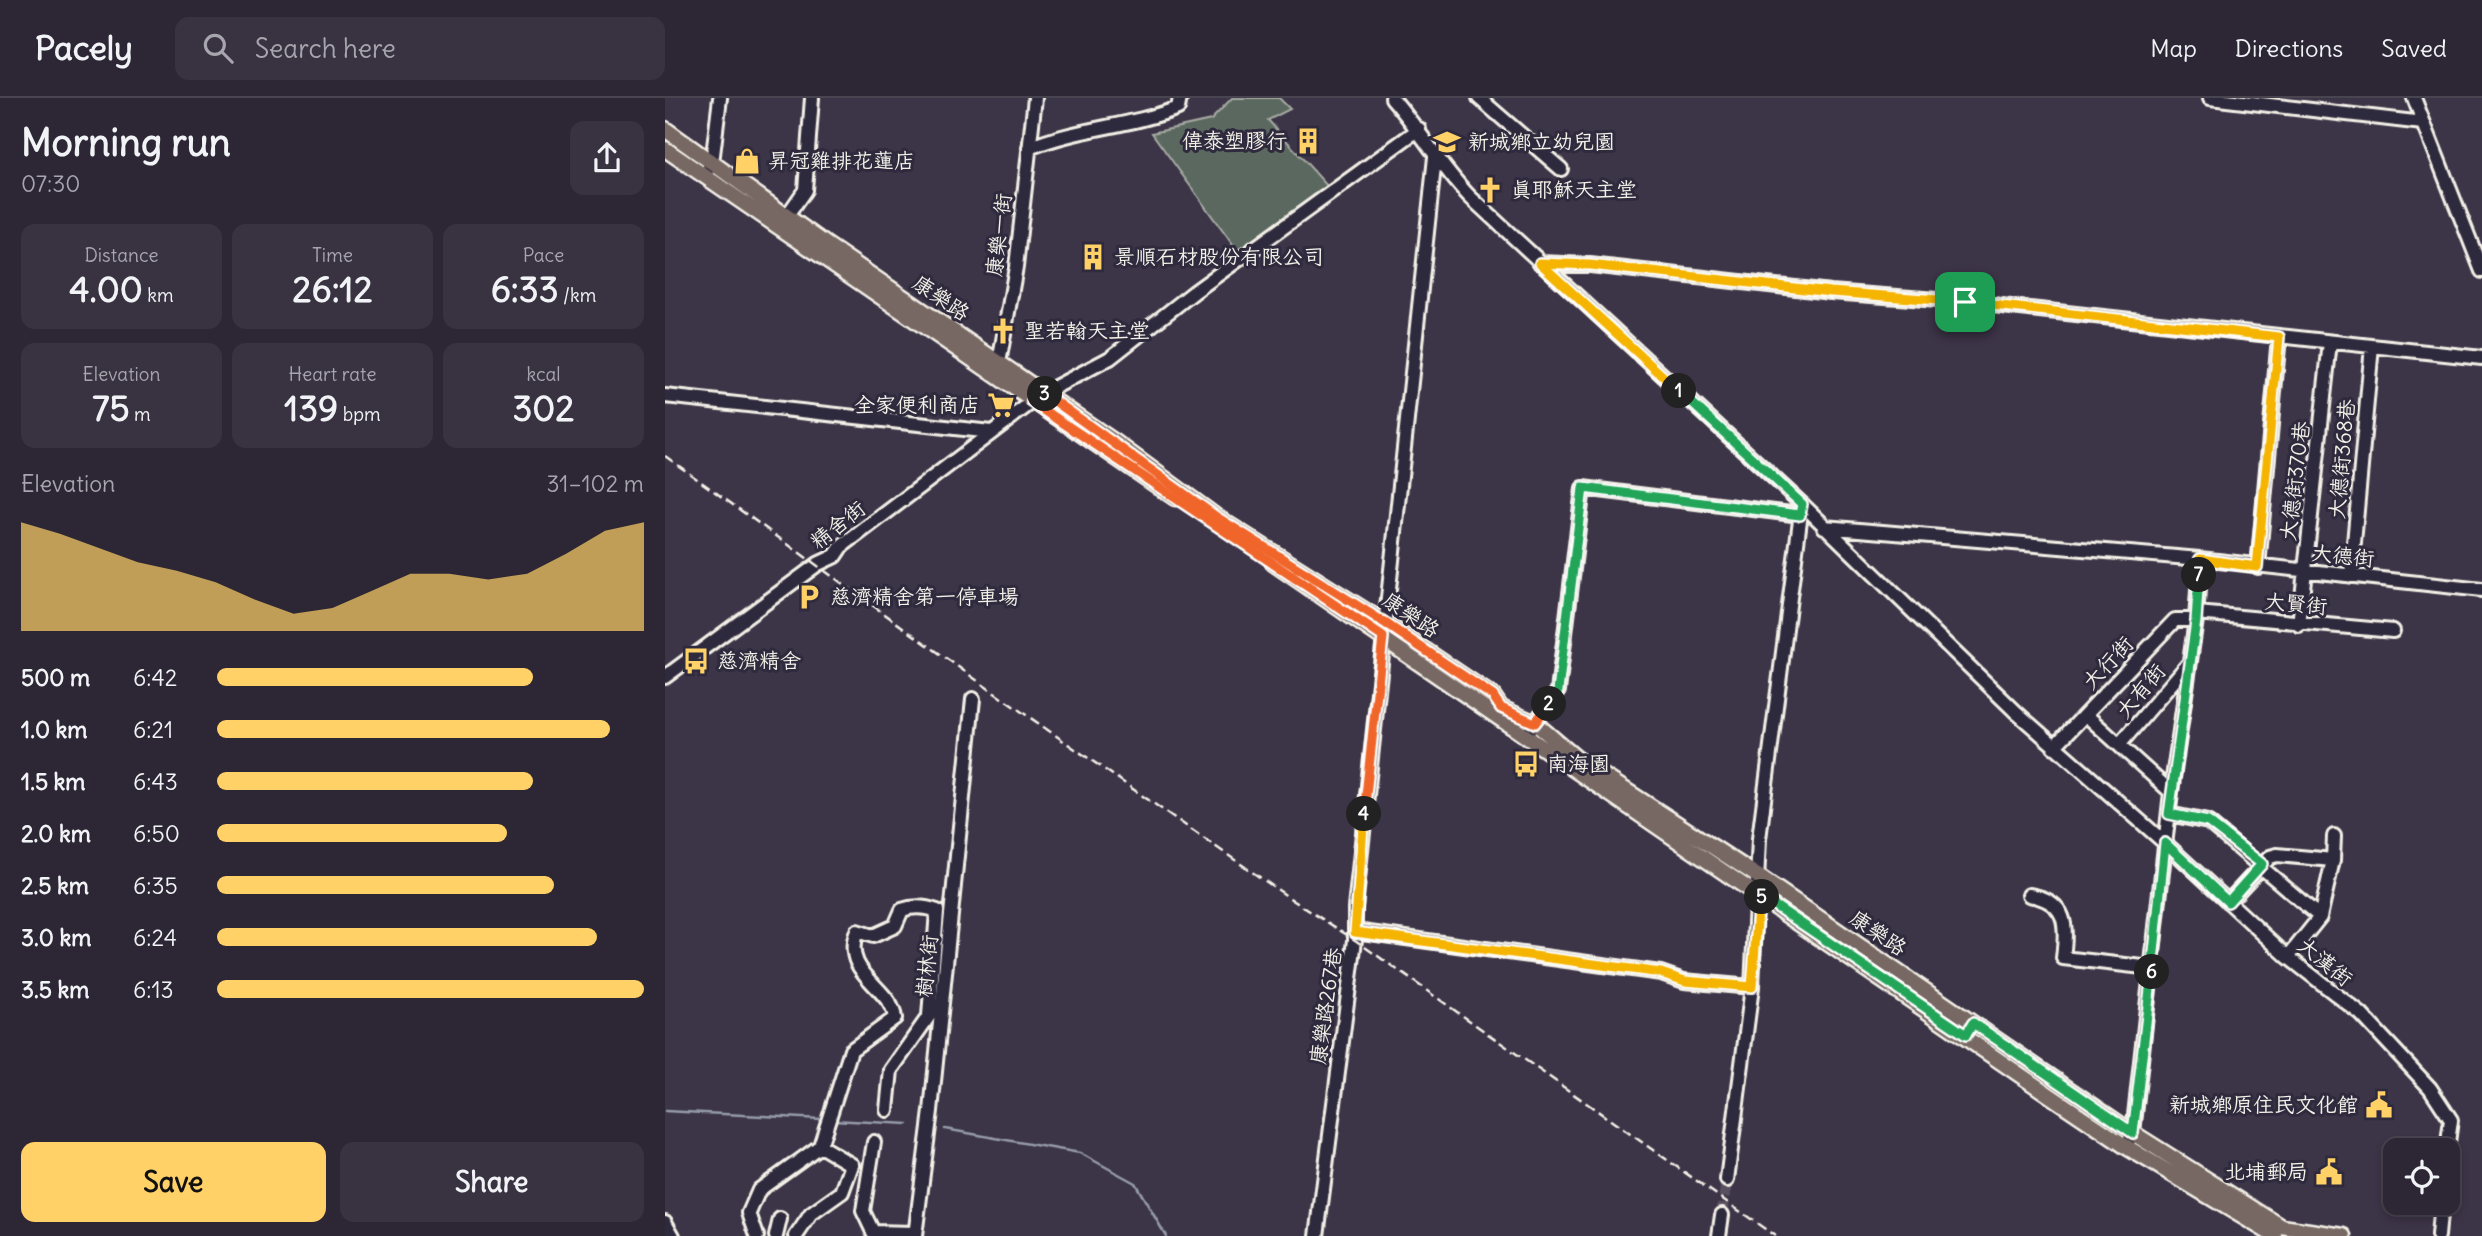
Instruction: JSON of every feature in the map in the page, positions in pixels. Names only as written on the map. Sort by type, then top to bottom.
[{"type":"main road","name":"康樂路","points":[[665,130],[708,169],[995,368],[1531,729],[1756,875],[1970,1029],[2125,1146],[2279,1233]]},
{"type":"main road","name":"康樂路","points":[[665,149],[708,169],[787,216],[995,368]]},
{"type":"main road","name":"康樂路","points":[[1531,729],[1759,895],[2133,1133],[2279,1233]]},
{"type":"main road","points":[[2279,1233],[2344,1236]]},
{"type":"street","points":[[708,169],[720,98]]},
{"type":"street","points":[[787,216],[806,190],[812,98]]},
{"type":"street","name":"康樂一街","points":[[995,368],[1016,267],[1035,98]]},
{"type":"street","name":"大漢街","points":[[1392,98],[1419,129],[1435,157],[1470,197],[1801,510],[1824,527],[2054,747],[2165,843],[2288,957],[2361,1014],[2430,1088],[2451,1120],[2449,1138]]},
{"type":"street","points":[[1479,98],[1561,169]]},
{"type":"street","points":[[2210,98],[2423,123]]},
{"type":"street","points":[[2414,98],[2482,271]]},
{"type":"street","points":[[1028,148],[1056,136],[1129,124],[1179,103]]},
{"type":"street","name":"精舍街","points":[[665,677],[818,564],[835,556],[841,547],[1038,397],[1110,358],[1194,292],[1419,129]]},
{"type":"street","name":"康樂路267巷","points":[[1317,1236],[1355,932],[1355,908],[1376,698],[1435,157]]},
{"type":"street","points":[[1540,263],[1590,265],[1831,292],[1965,302],[2482,358]]},
{"type":"street","points":[[2257,567],[2279,337]]},
{"type":"street","name":"大德街370巷","points":[[2299,625],[2330,342]]},
{"type":"street","name":"大德街368巷","points":[[2351,576],[2372,346]]},
{"type":"street","points":[[665,396],[991,432]]},
{"type":"street","points":[[1531,729],[1558,691],[1583,488],[1801,510],[1756,875],[1759,895],[1752,987],[1727,1180]]},
{"type":"street","name":"大德街","points":[[1824,527],[2200,559],[2482,590]]},
{"type":"street","points":[[2125,1146],[2133,1133],[2171,792],[2191,661],[2200,559]]},
{"type":"street","name":"大行街","points":[[2054,747],[2175,620],[2196,617]]},
{"type":"street","name":"大賢街","points":[[2196,617],[2393,631]]},
{"type":"street","name":"大有街","points":[[2119,745],[2191,661]]},
{"type":"street","name":"樹林街","points":[[915,1234],[931,1111],[973,699]]},
{"type":"street","points":[[2086,715],[2171,792]]},
{"type":"street","points":[[2169,814],[2208,822],[2262,864],[2321,917]]},
{"type":"street","points":[[2288,957],[2321,917],[2333,860],[2334,836]]},
{"type":"street","points":[[2228,902],[2262,864],[2277,855],[2333,860]]},
{"type":"street","points":[[2029,895],[2041,897],[2056,906],[2067,927],[2063,958],[2152,968]]},
{"type":"street","points":[[758,1236],[748,1213],[759,1190],[820,1146],[851,1050],[895,1018],[893,1004],[859,970],[855,938],[857,931],[873,936],[895,926],[901,910],[910,907],[931,909],[937,911],[929,1016],[891,1070],[887,1110]]},
{"type":"street","points":[[1355,932],[1661,973],[1685,981],[1752,987]]},
{"type":"street","points":[[874,1142],[863,1211],[873,1232],[915,1234]]},
{"type":"street","points":[[796,1236],[811,1213],[842,1192],[852,1165],[820,1146]]},
{"type":"street","points":[[1719,1236],[1722,1215]]},
{"type":"street","points":[[2438,1236],[2440,1215]]},
{"type":"street","points":[[776,1236],[780,1219]]},
{"type":"street","points":[[665,1222],[673,1236]]},
{"type":"shaded area","points":[[1232,98],[1279,98],[1290,109],[1268,120],[1329,188],[1238,252],[1152,133],[1211,120]]},
{"type":"waterway","points":[[665,1111],[821,1119]]},
{"type":"waterway","points":[[832,1120],[908,1124]]},
{"type":"waterway","points":[[945,1129],[1080,1153],[1135,1183],[1166,1236]]},
{"type":"tunnel","points":[[1722,1215],[1727,1180]]},
{"type":"railway","points":[[665,456],[996,694],[1294,901],[1355,940],[1775,1236]]},
{"type":"place","name":"偉泰塑膠行","points":[[1308,141]]},
{"type":"place","name":"新城鄉立幼兒園","points":[[1447,142]]},
{"type":"place","name":"昇冠雞排花蓮店","points":[[747,161]]},
{"type":"place","name":"真耶穌天主堂","points":[[1490,190]]},
{"type":"place","name":"景順石材股份有限公司","points":[[1093,257]]},
{"type":"place","name":"聖若翰天主堂","points":[[1003,331]]},
{"type":"place","name":"全家便利商店","points":[[1001,405]]},
{"type":"place","name":"慈濟精舍第一停車場","points":[[809,597]]},
{"type":"place","name":"慈濟精舍","points":[[696,661]]},
{"type":"place","name":"南海園","points":[[1526,764]]},
{"type":"place","name":"新城鄉原住民文化館","points":[[2379,1105]]},
{"type":"place","name":"北埔郵局","points":[[2329,1172]]},
{"type":"route","points":[[1540,263],[1590,265],[1831,292],[1965,302],[2279,337],[2257,567],[2200,559],[2196,621],[2169,814],[2208,822],[2262,864],[2228,902],[2165,843],[2133,1133],[1973,1023],[1966,1035],[1759,895],[1752,987],[1685,981],[1661,973],[1355,932],[1355,908],[1383,637],[1032,402],[1044,393],[1215,516],[1385,623],[1493,696],[1501,708],[1535,723],[1558,691],[1583,488],[1800,515],[1802,504],[1540,263]]}]
